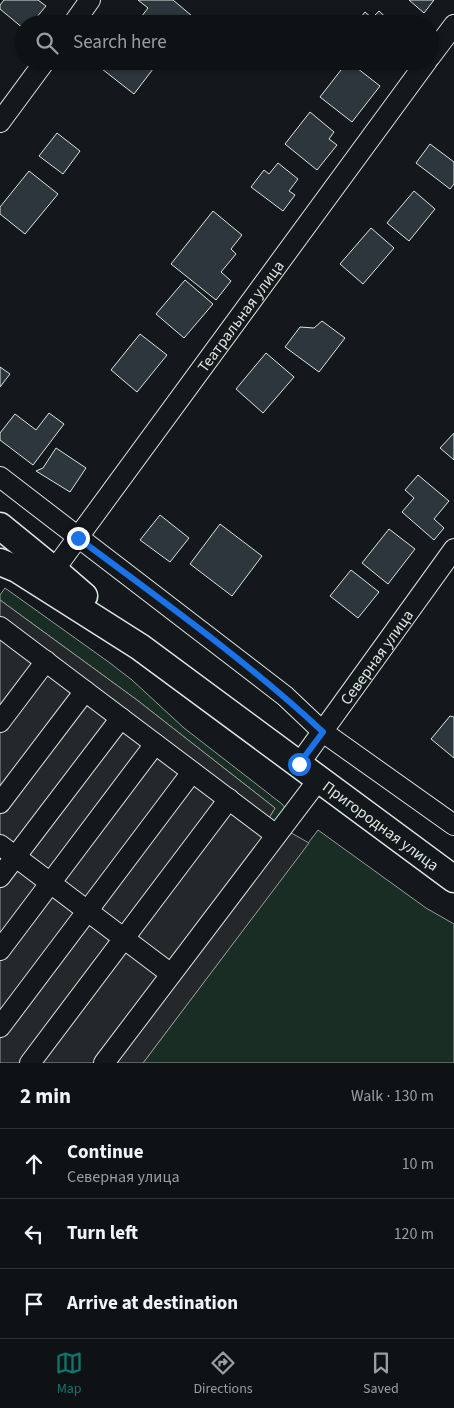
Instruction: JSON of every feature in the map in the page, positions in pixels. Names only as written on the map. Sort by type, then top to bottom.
[{"type":"main road","name":"Пригородная улица","points":[[0,526],[54,570],[140,647]]},
{"type":"main road","name":"Пригородная улица","points":[[0,562],[17,569],[140,647],[454,878]]},
{"type":"street","points":[[79,15],[90,0]]},
{"type":"street","points":[[439,45],[454,24]]},
{"type":"street","points":[[0,122],[38,70]]},
{"type":"street","name":"Театральная улица","points":[[54,570],[420,70]]},
{"type":"street","points":[[0,477],[285,696],[323,732],[454,825]]},
{"type":"street","name":"Северная улица","points":[[104,1063],[276,835],[309,772],[323,732],[454,549]]},
{"type":"street","points":[[2,633],[46,661],[276,835]]},
{"type":"street","points":[[0,722],[46,661]]},
{"type":"street","points":[[0,803],[85,690]]},
{"type":"street","points":[[0,877],[8,851],[120,718]]},
{"type":"street","points":[[0,950],[155,744]]},
{"type":"street","points":[[0,1026],[192,772]]},
{"type":"street","points":[[30,1063],[229,799]]},
{"type":"street","points":[[8,851],[171,974]]},
{"type":"green space","points":[[5,588],[132,680],[184,728],[282,804],[286,809],[279,826],[269,818],[275,808],[137,700],[0,600],[0,595]]},
{"type":"green space","points":[[318,830],[426,908],[454,924],[454,1063],[143,1063]]},
{"type":"shaded area","points":[[0,600],[137,700],[275,808],[269,818],[309,843],[143,1063],[0,1063]]},
{"type":"building","points":[[4,0],[38,0],[46,6],[38,15],[15,15],[15,22],[0,9],[0,5]]},
{"type":"building","points":[[138,0],[173,0],[191,15],[143,15],[148,8]]},
{"type":"building","points":[[409,0],[434,0],[424,13]]},
{"type":"building","points":[[379,11],[383,15],[375,15]]},
{"type":"building","points":[[103,70],[152,70],[134,94]]},
{"type":"building","points":[[341,70],[360,70],[380,86],[352,122],[320,97]]},
{"type":"building","points":[[310,112],[334,132],[329,139],[337,145],[317,170],[285,144]]},
{"type":"building","points":[[57,133],[80,151],[63,174],[39,156]]},
{"type":"building","points":[[430,144],[454,162],[454,184],[450,189],[416,163]]},
{"type":"building","points":[[278,163],[298,179],[289,191],[295,195],[283,211],[251,187],[264,170],[269,174]]},
{"type":"building","points":[[29,171],[58,194],[25,234],[0,214],[0,207]]},
{"type":"building","points":[[414,191],[435,209],[409,241],[387,223]]},
{"type":"building","points":[[213,211],[242,235],[231,249],[236,254],[221,272],[231,281],[216,300],[171,264]]},
{"type":"building","points":[[371,228],[394,248],[363,284],[340,264]]},
{"type":"building","points":[[185,280],[213,304],[184,338],[156,314]]},
{"type":"building","points":[[322,321],[345,338],[319,372],[285,347],[300,327],[314,328]]},
{"type":"building","points":[[140,334],[167,355],[137,392],[111,370]]},
{"type":"building","points":[[266,353],[294,377],[263,413],[236,389]]},
{"type":"building","points":[[0,367],[10,374],[0,387]]},
{"type":"building","points":[[49,413],[64,424],[33,465],[0,440],[0,433],[15,414],[36,430]]},
{"type":"building","points":[[454,433],[454,460],[440,448]]},
{"type":"building","points":[[56,448],[86,468],[70,492],[36,471],[43,468]]},
{"type":"building","points":[[418,475],[449,501],[434,519],[444,528],[434,540],[402,512],[414,498],[405,490]]},
{"type":"building","points":[[160,515],[189,538],[170,562],[140,540]]},
{"type":"building","points":[[220,524],[262,556],[232,596],[190,564]]},
{"type":"building","points":[[389,529],[415,549],[388,584],[362,563]]},
{"type":"building","points":[[351,570],[379,592],[358,618],[330,596]]},
{"type":"building","points":[[450,716],[454,717],[454,758],[431,739]]},
{"type":"route","points":[[78,538],[154,594],[285,696],[323,732],[299,764]]}]
